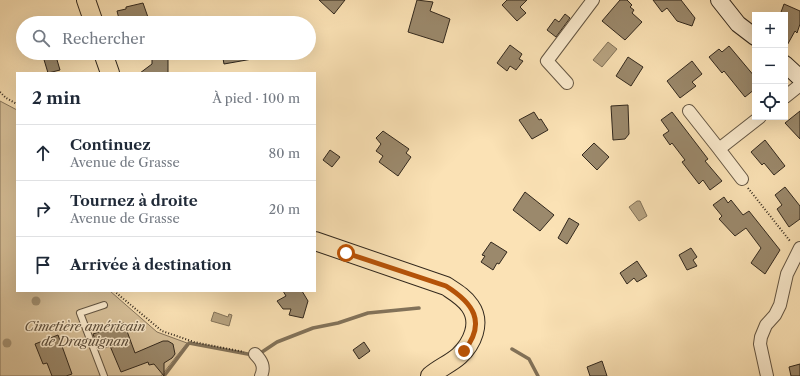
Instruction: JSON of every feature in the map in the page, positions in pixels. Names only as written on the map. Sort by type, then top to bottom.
[{"type":"main road","points":[[86,0],[92,16]]},
{"type":"main road","points":[[106,60],[110,72]]},
{"type":"main road","points":[[316,241],[446,286],[461,296],[471,307],[475,320],[475,333],[470,344],[457,358],[430,376]]},
{"type":"street","points":[[567,83],[547,61],[593,0]]},
{"type":"street","points":[[719,0],[738,24],[752,35]]},
{"type":"street","points":[[788,67],[800,78]]},
{"type":"street","points":[[788,95],[800,85]]},
{"type":"street","points":[[689,112],[742,179]]},
{"type":"street","points":[[719,149],[756,120]]},
{"type":"street","points":[[767,376],[760,344],[761,337],[766,325],[775,315],[780,305],[787,274],[799,250]]},
{"type":"street","points":[[257,356],[263,365],[264,370],[261,376]]},
{"type":"lane","points":[[104,305],[80,313],[104,376]]},
{"type":"path","points":[[0,92],[6,98],[16,103]]},
{"type":"path","points":[[742,179],[799,250]]},
{"type":"path","points":[[115,292],[162,331],[194,342],[257,356]]},
{"type":"green space","name":"Cimetière américain de Draguignan","points":[[0,101],[16,109],[16,292],[111,292],[157,332],[187,343],[161,376],[0,376]]},
{"type":"shaded area","points":[[608,42],[617,49],[602,67],[593,60]]},
{"type":"shaded area","points":[[637,201],[640,201],[647,216],[639,221],[629,207]]},
{"type":"shaded area","points":[[214,312],[228,317],[229,314],[232,315],[229,326],[211,321]]},
{"type":"building","points":[[319,0],[345,0],[334,14]]},
{"type":"building","points":[[417,0],[433,2],[430,11],[450,19],[443,43],[408,32]]},
{"type":"building","points":[[507,0],[527,0],[520,7],[526,13],[517,21],[502,5]]},
{"type":"building","points":[[620,0],[627,0],[632,5],[630,7],[634,10],[632,13],[642,22],[625,40],[602,21]]},
{"type":"building","points":[[653,0],[681,0],[695,18],[692,26],[677,21],[667,8],[662,12]]},
{"type":"building","points":[[143,3],[148,16],[118,16],[117,11],[126,9],[126,7]]},
{"type":"building","points":[[784,4],[800,11],[800,24],[797,33],[795,31],[788,44],[788,12],[781,12]]},
{"type":"building","points":[[565,14],[570,18],[556,37],[547,30],[555,19],[559,22]]},
{"type":"building","points":[[510,45],[522,54],[519,59],[523,61],[516,70],[510,66],[507,71],[497,63]]},
{"type":"building","points":[[729,46],[752,73],[752,91],[745,97],[724,71],[722,73],[709,57],[719,49],[722,52]]},
{"type":"building","points":[[628,57],[643,67],[631,86],[616,76]]},
{"type":"building","points":[[44,60],[57,60],[60,70],[48,72]]},
{"type":"building","points":[[152,60],[168,60],[168,72],[141,72],[152,64]]},
{"type":"building","points":[[223,60],[247,60],[224,64]]},
{"type":"building","points":[[692,61],[702,74],[692,82],[696,86],[680,98],[667,81]]},
{"type":"building","points":[[628,105],[629,134],[625,139],[613,140],[611,106]]},
{"type":"building","points":[[800,111],[800,139],[785,123]]},
{"type":"building","points":[[534,112],[539,120],[541,119],[548,130],[532,139],[519,120]]},
{"type":"building","points":[[672,112],[708,159],[705,161],[722,181],[710,190],[703,180],[699,184],[682,162],[685,160],[672,143],[670,145],[663,135],[669,131],[661,120]]},
{"type":"building","points":[[383,131],[409,149],[406,153],[411,157],[398,176],[379,162],[383,156],[376,151],[381,144],[376,138]]},
{"type":"building","points":[[765,140],[785,166],[774,175],[764,163],[762,165],[751,152]]},
{"type":"building","points":[[594,143],[609,157],[597,170],[582,155]]},
{"type":"building","points":[[330,150],[340,157],[332,167],[323,160]]},
{"type":"building","points":[[785,187],[800,206],[800,219],[789,227],[777,209],[782,205],[775,195]]},
{"type":"building","points":[[525,192],[554,215],[540,231],[513,210]]},
{"type":"building","points":[[724,197],[728,203],[731,200],[743,215],[749,211],[780,250],[765,274],[751,263],[761,248],[746,228],[735,236],[719,219],[722,216],[713,205]]},
{"type":"building","points":[[569,218],[579,224],[567,244],[558,238]]},
{"type":"building","points":[[491,242],[507,252],[493,270],[481,262],[485,256],[482,255]]},
{"type":"building","points":[[691,248],[697,257],[693,260],[697,266],[687,270],[679,255]]},
{"type":"building","points":[[637,261],[647,276],[637,282],[634,278],[627,284],[620,273]]},
{"type":"building","points":[[284,292],[303,292],[308,301],[303,318],[289,315],[291,309],[283,309],[277,301],[286,296]]},
{"type":"building","points":[[124,323],[135,353],[163,341],[168,341],[173,344],[175,354],[164,363],[164,376],[154,364],[149,365],[148,362],[121,372],[110,346],[99,350],[93,334]]},
{"type":"building","points":[[58,335],[72,374],[66,376],[52,376],[47,363],[43,364],[35,344]]},
{"type":"building","points":[[364,342],[370,351],[359,359],[353,350]]},
{"type":"building","points":[[602,361],[607,376],[590,376],[587,367]]},
{"type":"building","points":[[800,364],[800,376],[791,376],[789,367]]},
{"type":"waterway","points":[[259,354],[277,342],[313,328],[338,323],[368,313],[419,308]]},
{"type":"waterway","points":[[164,376],[189,343],[253,355]]},
{"type":"waterway","points":[[512,349],[529,359],[538,376]]},
{"type":"route","points":[[346,253],[446,286],[461,296],[471,307],[475,320],[475,333],[470,344],[464,351]]}]
